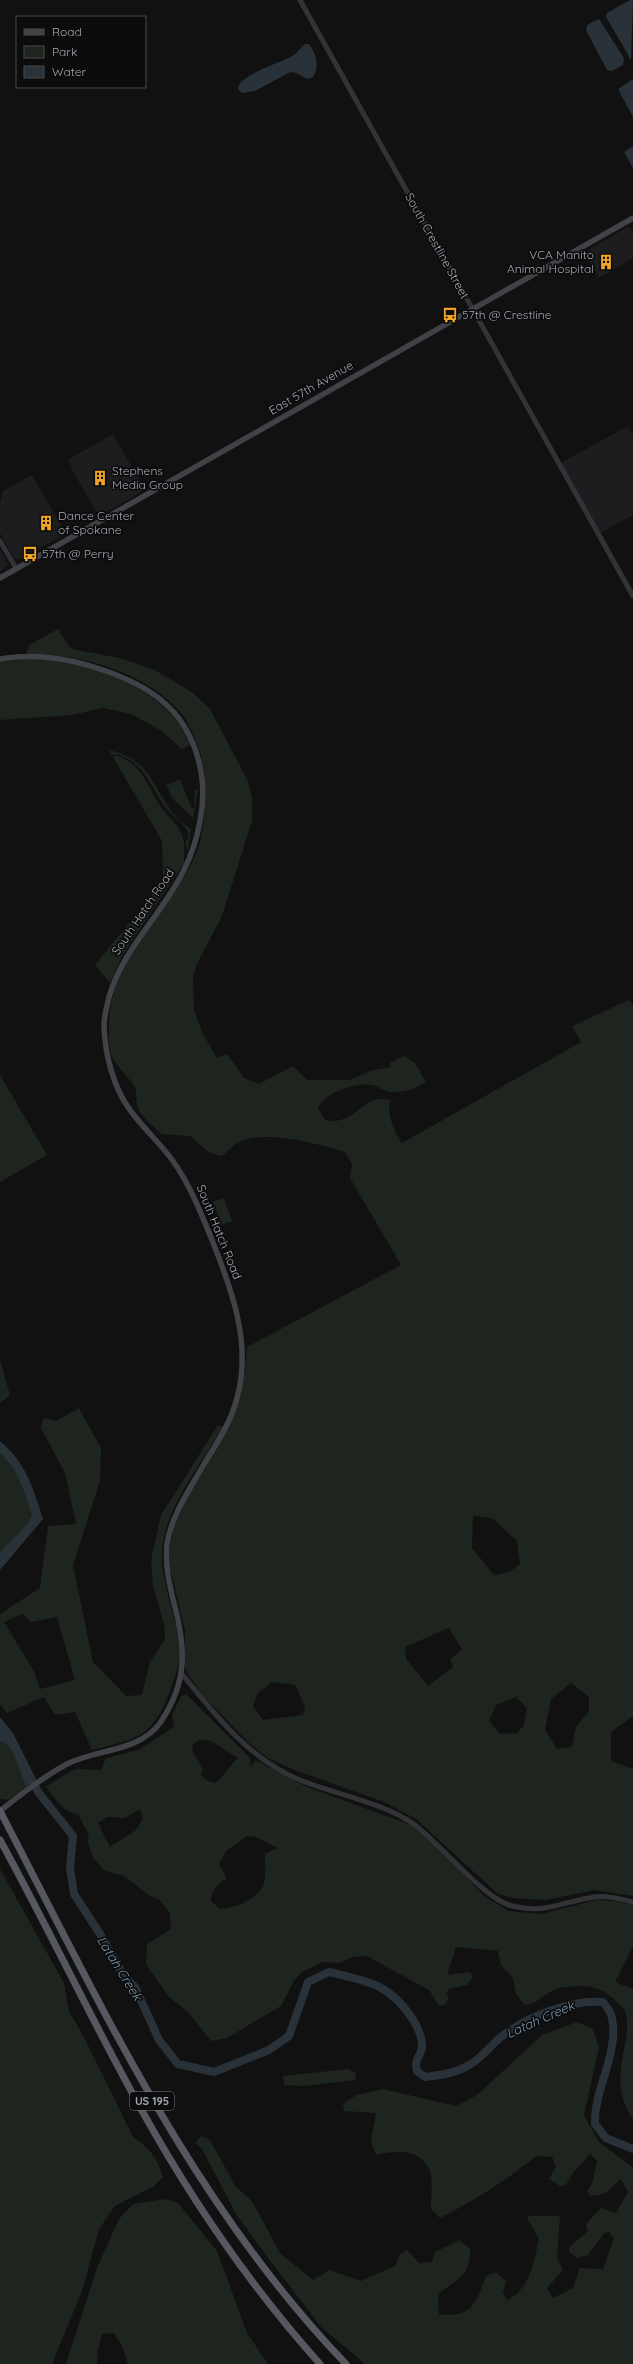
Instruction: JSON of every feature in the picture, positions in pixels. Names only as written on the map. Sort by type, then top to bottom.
[{"type":"highway","name":"US 195","points":[[0,1811],[145,2090],[196,2173],[252,2253],[322,2340],[346,2364]]},
{"type":"highway","name":"US 195","points":[[0,1840],[141,2109],[185,2184],[248,2274],[320,2364]]},
{"type":"main road","name":"East 57th Avenue","points":[[0,578],[633,218]]},
{"type":"main road","name":"South Hatch Road","points":[[0,658],[41,657],[72,662],[130,681],[149,691],[167,705],[186,728],[198,756],[203,778],[202,812],[190,858],[179,880],[124,960],[111,992],[104,1023],[110,1068],[122,1098],[129,1109],[173,1161],[197,1203],[231,1292],[238,1318],[242,1349],[241,1381],[235,1404],[226,1427],[178,1512],[167,1543],[167,1572],[183,1644],[182,1674],[165,1714],[152,1732],[132,1744],[77,1760],[47,1776],[0,1811]]},
{"type":"street","name":"South Crestline Street","points":[[300,0],[633,596]]},
{"type":"street","points":[[0,541],[16,568]]},
{"type":"street","points":[[182,1674],[214,1713],[255,1754],[299,1780],[387,1811],[413,1824],[434,1841],[484,1889],[507,1904],[530,1910],[553,1908],[596,1897],[619,1898],[633,1902]]},
{"type":"shaded area","points":[[629,226],[633,232],[633,258],[599,278],[585,252]]},
{"type":"shaded area","points":[[628,426],[633,435],[633,515],[600,533],[561,463]]},
{"type":"shaded area","points":[[113,434],[145,490],[99,516],[72,470],[69,459]]},
{"type":"shaded area","points":[[32,475],[66,534],[18,560],[14,558],[0,533],[0,503],[3,491]]},
{"type":"shaded area","points":[[0,549],[8,565],[0,572]]},
{"type":"green space","points":[[58,629],[71,649],[120,658],[155,670],[193,693],[210,709],[248,781],[252,798],[252,821],[222,916],[197,964],[193,976],[194,1010],[203,1034],[217,1058],[227,1054],[244,1078],[259,1084],[293,1066],[307,1080],[350,1080],[370,1071],[391,1067],[390,1063],[404,1056],[415,1063],[426,1082],[410,1090],[397,1092],[387,1091],[372,1085],[357,1085],[333,1093],[321,1103],[318,1108],[325,1120],[336,1121],[352,1115],[373,1101],[381,1099],[391,1100],[389,1105],[390,1116],[396,1134],[402,1143],[581,1042],[572,1026],[629,1000],[633,1005],[633,1716],[611,1732],[611,1761],[633,1769],[633,1896],[595,1890],[546,1900],[513,1898],[498,1894],[416,1819],[384,1802],[292,1769],[268,1758],[250,1744],[202,1695],[185,1669],[185,1630],[169,1564],[170,1545],[174,1527],[185,1502],[234,1416],[245,1372],[247,1347],[401,1265],[350,1178],[352,1164],[345,1152],[292,1139],[262,1137],[250,1138],[239,1142],[222,1156],[210,1153],[190,1136],[162,1134],[148,1122],[140,1112],[137,1105],[135,1088],[132,1082],[115,1062],[110,1051],[109,1026],[112,1000],[120,977],[131,955],[144,934],[173,894],[197,851],[203,827],[205,793],[205,775],[201,758],[196,741],[183,715],[168,700],[151,687],[111,668],[90,662],[68,657],[26,654],[29,645]],"holes":[[[473,1516],[492,1518],[517,1541],[520,1564],[509,1572],[494,1575],[472,1548]],[[449,1628],[462,1650],[450,1659],[453,1667],[428,1686],[406,1659],[405,1647]],[[272,1682],[295,1685],[305,1706],[303,1715],[263,1720],[253,1706],[258,1693]],[[571,1683],[589,1697],[589,1711],[576,1727],[572,1747],[557,1749],[545,1730],[551,1699]],[[516,1697],[527,1708],[524,1725],[517,1733],[500,1734],[489,1721],[496,1705]]]},
{"type":"green space","points":[[41,659],[85,667],[128,683],[148,695],[165,708],[180,725],[191,745],[182,749],[160,730],[131,714],[103,708],[72,715],[0,720],[0,661]]},
{"type":"green space","points":[[109,750],[126,756],[138,764],[148,774],[169,808],[191,829],[188,851],[185,843],[189,833],[184,825],[165,807],[143,772],[132,761],[120,755],[112,755]]},
{"type":"green space","points":[[114,755],[124,758],[132,763],[144,778],[164,811],[180,830],[184,841],[184,863],[122,956],[110,983],[95,965],[163,881],[162,841],[113,757]]},
{"type":"green space","points":[[180,779],[192,809],[194,808],[195,790],[198,790],[193,818],[173,799],[166,785]]},
{"type":"green space","points":[[0,1075],[47,1155],[0,1182]]},
{"type":"green space","points":[[224,1198],[232,1221],[221,1225],[213,1202]]},
{"type":"green space","points":[[0,1360],[10,1395],[0,1403]]},
{"type":"green space","points":[[79,1408],[101,1448],[100,1481],[73,1565],[93,1662],[126,1696],[142,1695],[150,1662],[165,1639],[164,1624],[153,1585],[151,1560],[161,1515],[218,1425],[223,1427],[182,1492],[169,1519],[165,1533],[162,1548],[162,1562],[167,1592],[178,1636],[180,1656],[175,1677],[163,1708],[156,1720],[140,1735],[120,1743],[92,1750],[75,1712],[55,1715],[44,1697],[7,1713],[0,1704],[0,1614],[40,1588],[48,1526],[76,1524],[65,1473],[41,1428],[43,1418],[56,1421]],"holes":[[[22,1614],[31,1622],[57,1617],[75,1680],[40,1689],[34,1671],[4,1622]]]},
{"type":"green space","points":[[0,1447],[12,1457],[37,1516],[0,1561]]},
{"type":"green space","points":[[186,1694],[250,1758],[251,1764],[248,1764],[252,1766],[255,1760],[307,1787],[411,1825],[433,1842],[483,1895],[508,1911],[541,1914],[596,1900],[618,1901],[633,1905],[633,1946],[615,1982],[633,1989],[633,2119],[625,2105],[621,2090],[620,2076],[627,2025],[626,2013],[623,2009],[605,1992],[585,1986],[557,1989],[533,2003],[525,2005],[516,1994],[513,1978],[501,1965],[498,1951],[456,1947],[447,1975],[470,1972],[473,1977],[467,1985],[449,1989],[446,1993],[449,1997],[446,2004],[439,2006],[429,1990],[367,1956],[352,1957],[340,1963],[322,1962],[302,1972],[295,1979],[281,2006],[227,2038],[211,2041],[188,2012],[168,1996],[146,1964],[147,1944],[171,1929],[170,1914],[160,1900],[150,1896],[124,1876],[105,1871],[93,1858],[87,1839],[89,1835],[78,1814],[64,1808],[46,1786],[75,1769],[101,1770],[106,1758],[138,1750],[174,1727],[172,1715],[181,1696]],"holes":[[[200,1740],[211,1741],[238,1758],[214,1783],[206,1780],[201,1775],[203,1769],[192,1750],[193,1744]],[[140,1809],[143,1819],[135,1831],[110,1847],[98,1823],[107,1817],[125,1818]],[[247,1836],[256,1837],[278,1848],[265,1854],[264,1883],[257,1894],[239,1905],[220,1909],[211,1901],[211,1897],[216,1887],[227,1879],[219,1864],[226,1851]]]},
{"type":"green space","points":[[0,1727],[17,1748],[35,1781],[8,1800],[0,1799]]},
{"type":"green space","points":[[0,1869],[64,1983],[69,2011],[85,2039],[133,2137],[144,2145],[156,2159],[163,2177],[153,2187],[115,2206],[99,2229],[82,2291],[52,2364],[0,2364]]},
{"type":"green space","points":[[577,2022],[593,2029],[599,2047],[584,2115],[599,2142],[633,2168],[633,2364],[365,2364],[321,2327],[236,2214],[202,2149],[195,2143],[201,2136],[210,2140],[236,2187],[252,2201],[280,2253],[313,2280],[330,2270],[361,2281],[395,2266],[400,2254],[407,2250],[419,2263],[432,2262],[435,2252],[459,2240],[470,2249],[468,2266],[462,2276],[438,2294],[439,2314],[459,2314],[471,2307],[479,2294],[486,2276],[496,2272],[506,2281],[503,2293],[507,2300],[515,2295],[526,2282],[530,2274],[539,2239],[527,2218],[529,2216],[560,2216],[557,2257],[563,2270],[547,2288],[553,2298],[573,2288],[580,2268],[603,2269],[614,2238],[609,2232],[604,2233],[588,2255],[577,2258],[569,2252],[569,2247],[588,2231],[586,2224],[601,2208],[616,2213],[628,2192],[621,2179],[604,2194],[590,2196],[587,2191],[592,2184],[597,2161],[590,2154],[572,2174],[566,2185],[560,2186],[549,2179],[556,2166],[552,2157],[536,2156],[490,2190],[440,2218],[431,2209],[431,2179],[430,2171],[426,2164],[420,2158],[407,2152],[392,2152],[376,2155],[371,2142],[376,2113],[344,2111],[343,2104],[356,2095],[383,2089],[456,2106],[477,2095],[542,2035]]},
{"type":"green space","points":[[348,2069],[356,2073],[355,2080],[305,2086],[284,2085],[283,2076]]},
{"type":"green space","points":[[165,2199],[178,2203],[217,2251],[247,2333],[268,2364],[128,2364],[122,2346],[114,2333],[102,2334],[98,2350],[97,2364],[66,2364],[97,2268],[119,2219],[133,2204]]},
{"type":"water","points":[[630,0],[633,0],[631,60],[606,17],[607,13]]},
{"type":"water","points":[[599,19],[624,58],[623,65],[612,71],[607,70],[586,30],[587,25]]},
{"type":"water","points":[[305,44],[309,44],[314,52],[316,60],[317,65],[313,77],[307,79],[296,73],[290,72],[255,91],[242,93],[238,89],[240,84],[245,79],[262,69],[289,58]]},
{"type":"water","points":[[633,79],[633,117],[618,89]]},
{"type":"water","points":[[633,146],[633,168],[624,152]]},
{"type":"water","points":[[0,1441],[9,1449],[28,1476],[43,1519],[0,1570],[0,1552],[27,1525],[32,1515],[24,1490],[12,1466],[0,1453]]},
{"type":"water","points":[[0,1717],[13,1733],[36,1779],[26,1786],[13,1752],[7,1744],[0,1741]]},
{"type":"waterway","name":"Latah Creek","points":[[31,1779],[39,1793],[73,1836],[70,1868],[74,1894],[100,1934],[124,1976],[135,1987],[159,2040],[178,2064],[214,2072],[269,2050],[289,2036],[308,1982],[329,1972],[367,1982],[395,1997],[418,2028],[421,2036],[422,2048],[416,2067],[417,2071],[425,2077],[448,2073],[464,2068],[478,2059],[501,2037],[536,2016],[564,2006],[578,2003],[603,2002],[611,2016],[613,2032],[612,2045],[598,2097],[595,2124],[606,2138],[633,2149]]},
{"type":"place","name":"VCA Manito Animal Hospital","points":[[606,262]]},
{"type":"place","name":"57th @ Crestline","points":[[450,315]]},
{"type":"place","name":"Stephens Media Group","points":[[100,478]]},
{"type":"place","name":"Dance Center of Spokane","points":[[46,523]]},
{"type":"place","name":"57th @ Perry","points":[[30,554]]}]
